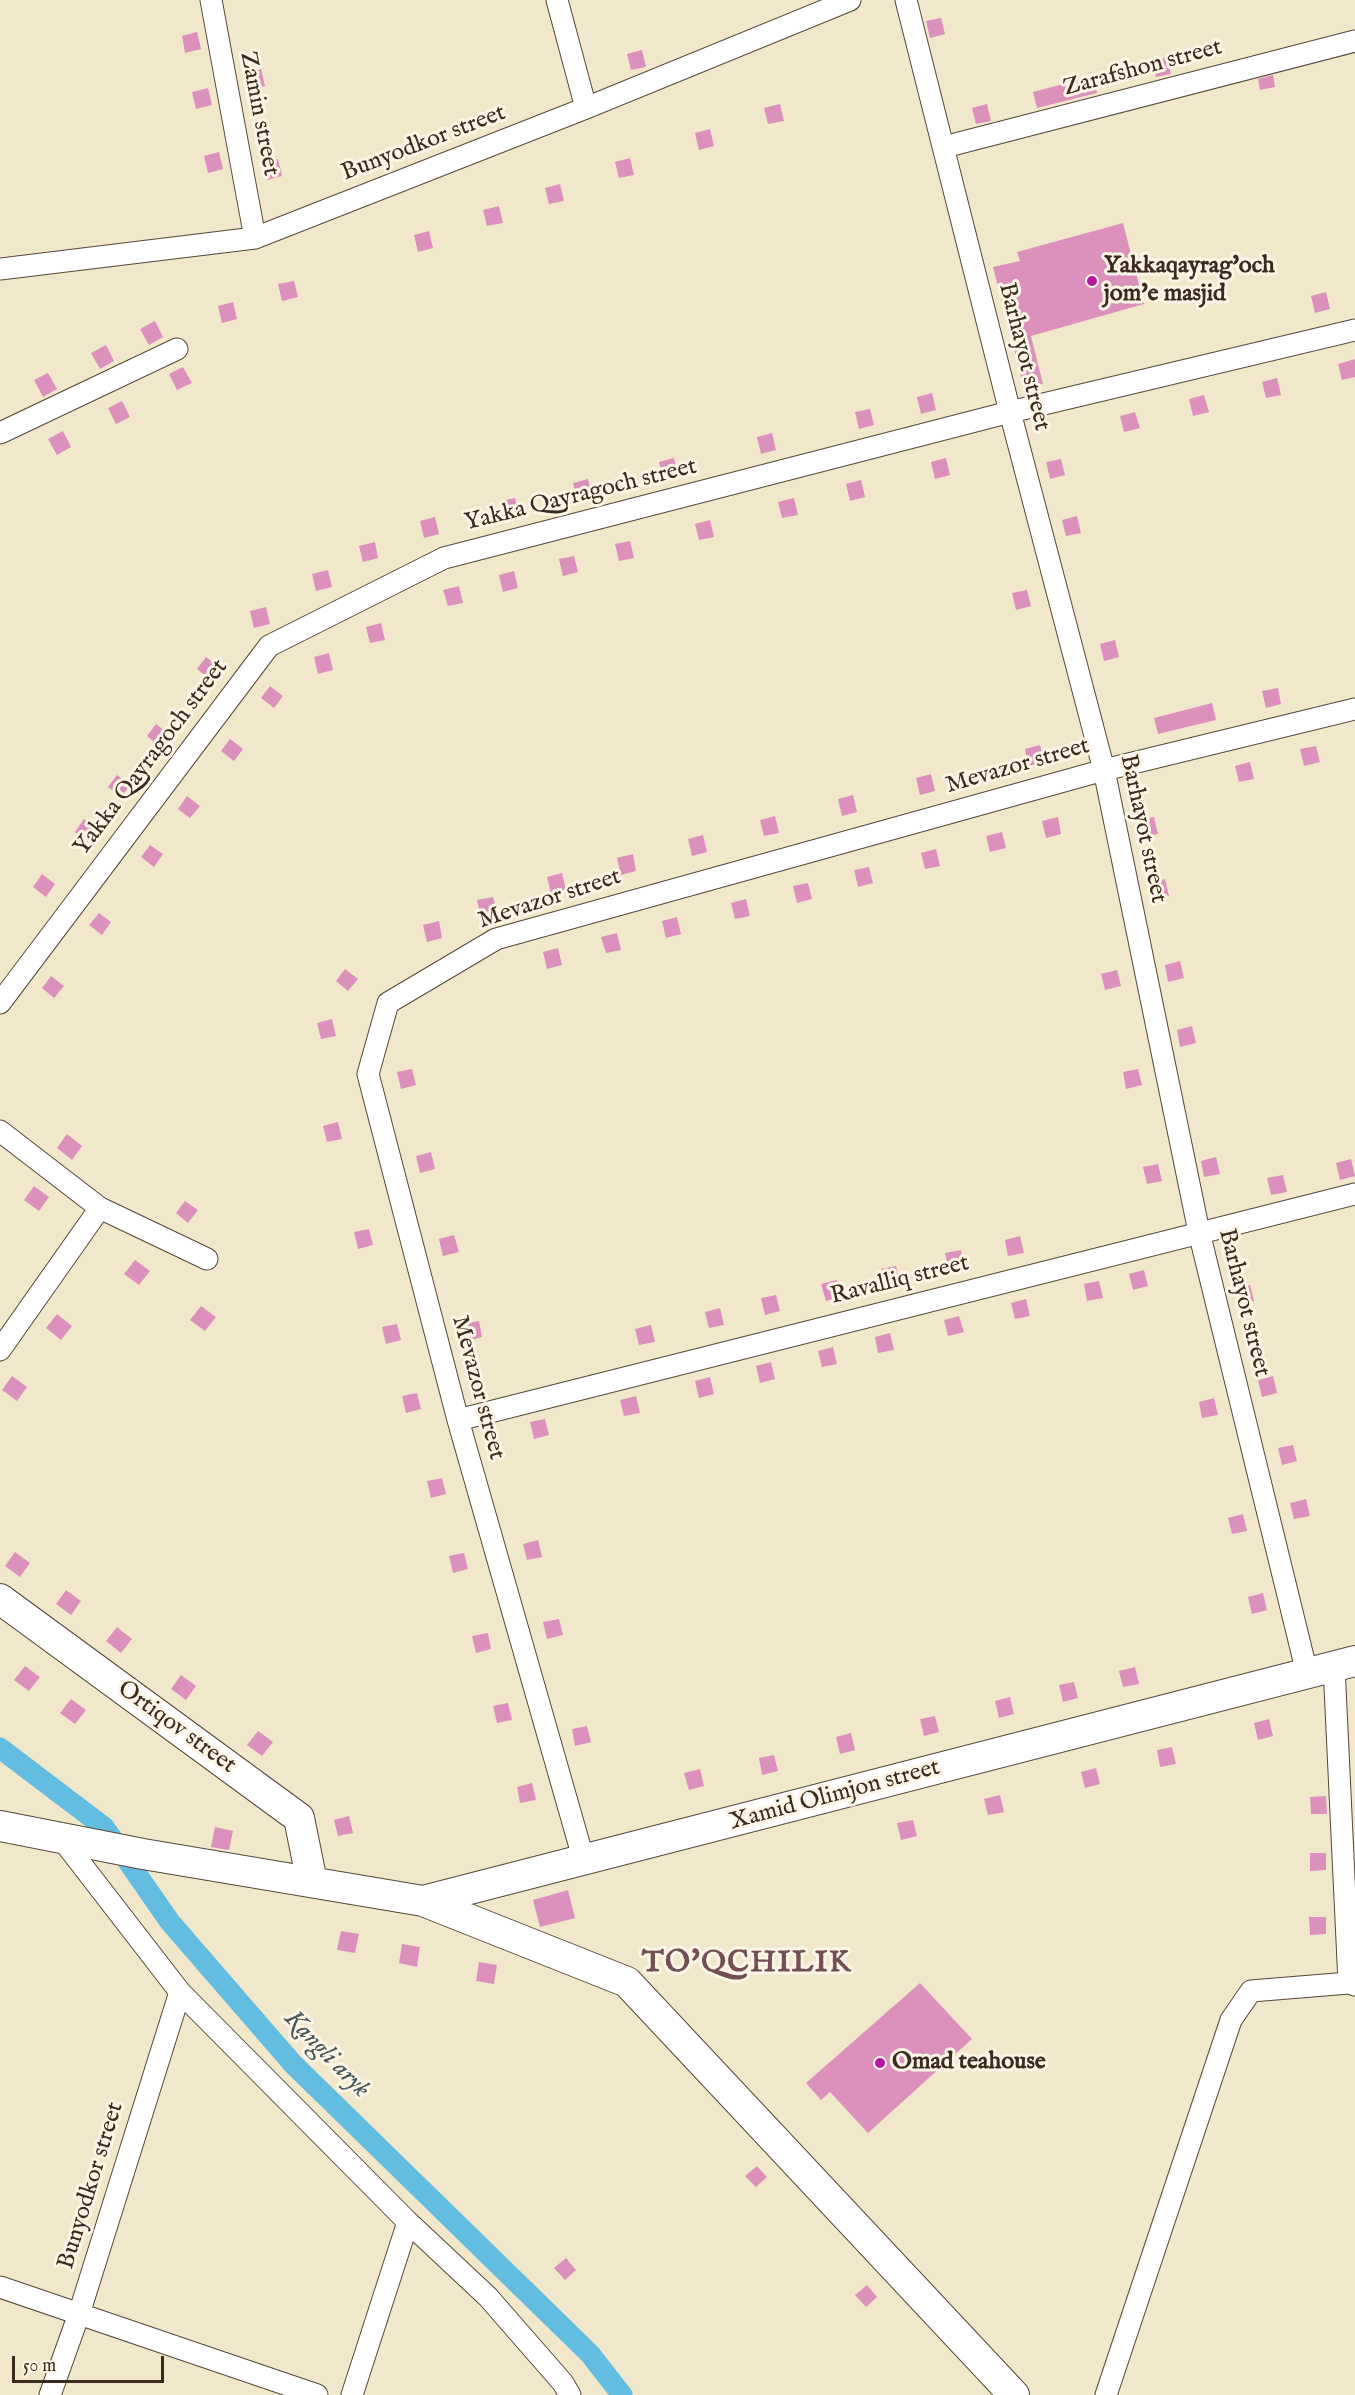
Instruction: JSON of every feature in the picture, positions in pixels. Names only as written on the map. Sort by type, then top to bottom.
[{"type":"main road","name":"Ortiqov street","points":[[0,1599],[299,1818],[312,1882]]},
{"type":"main road","name":"Xamid Olimjon street","points":[[61,1838],[142,1854],[423,1901],[1332,1667]]},
{"type":"main road","points":[[0,1826],[61,1838]]},
{"type":"main road","points":[[423,1901],[627,1982],[1014,2395]]},
{"type":"street","name":"Zamin street","points":[[211,0],[255,238]]},
{"type":"street","points":[[557,0],[586,108]]},
{"type":"street","name":"Bunyodkor street","points":[[0,270],[255,238],[586,108],[849,0]]},
{"type":"street","name":"Barhayot street","points":[[906,0],[1010,412],[1104,770],[1199,1232],[1332,1667],[1352,1984]]},
{"type":"street","name":"Zarafshon street","points":[[944,147],[1355,41]]},
{"type":"street","name":"Yakka Qayragoch street","points":[[0,1004],[269,646],[444,558],[1010,412],[1355,330]]},
{"type":"street","points":[[0,433],[177,348]]},
{"type":"street","name":"Mevazor street","points":[[584,1861],[458,1420],[368,1074],[388,1003],[496,939],[1104,770],[1355,709]]},
{"type":"street","points":[[0,1131],[100,1208],[207,1259]]},
{"type":"street","name":"Ravalliq street","points":[[458,1420],[1355,1194]]},
{"type":"street","points":[[0,1350],[100,1208]]},
{"type":"street","points":[[61,1838],[180,1992],[408,2222],[488,2297],[563,2383],[570,2395]]},
{"type":"street","points":[[1106,2395],[1231,2020],[1251,1991],[1352,1984]]},
{"type":"street","name":"Bunyodkor street","points":[[50,2395],[79,2314],[180,1992]]},
{"type":"street","points":[[352,2395],[408,2222]]},
{"type":"street","points":[[0,2287],[317,2395]]},
{"type":"building","points":[[941,18],[945,34],[930,38],[926,21]]},
{"type":"building","points":[[197,32],[201,49],[185,53],[182,36]]},
{"type":"building","points":[[642,50],[646,67],[631,70],[627,54]]},
{"type":"building","points":[[1167,57],[1171,74],[1156,77],[1152,61]]},
{"type":"building","points":[[261,69],[265,86],[249,89],[245,73]]},
{"type":"building","points":[[1273,75],[1275,87],[1260,90],[1258,79]]},
{"type":"building","points":[[1093,76],[1097,93],[1037,108],[1033,92]]},
{"type":"building","points":[[208,88],[212,105],[196,109],[192,92]]},
{"type":"building","points":[[780,104],[784,121],[768,124],[764,108]]},
{"type":"building","points":[[987,104],[991,121],[976,124],[972,108]]},
{"type":"building","points":[[710,129],[714,146],[699,150],[695,133]]},
{"type":"building","points":[[219,152],[223,169],[208,173],[204,156]]},
{"type":"building","points":[[630,158],[634,175],[619,178],[615,162]]},
{"type":"building","points":[[278,159],[282,176],[267,180],[263,163]]},
{"type":"building","points":[[560,184],[564,201],[549,204],[545,188]]},
{"type":"building","points":[[499,206],[503,223],[487,226],[483,210]]},
{"type":"building","points":[[1123,223],[1144,304],[1031,336],[1043,384],[1024,388],[993,267],[1020,261],[1017,252]]},
{"type":"building","points":[[429,231],[433,248],[418,252],[414,235]]},
{"type":"building","points":[[294,281],[298,297],[282,301],[278,284]]},
{"type":"building","points":[[1326,292],[1330,309],[1315,313],[1311,296]]},
{"type":"building","points":[[233,302],[237,319],[222,323],[218,306]]},
{"type":"building","points":[[155,321],[163,337],[149,345],[140,329]]},
{"type":"building","points":[[106,345],[114,361],[100,369],[91,353]]},
{"type":"building","points":[[1355,359],[1355,377],[1342,380],[1338,364]]},
{"type":"building","points":[[183,367],[192,383],[177,390],[169,374]]},
{"type":"building","points":[[48,373],[57,389],[43,397],[34,380]]},
{"type":"building","points":[[1277,378],[1281,395],[1266,398],[1262,382]]},
{"type":"building","points":[[932,393],[936,410],[921,414],[917,397]]},
{"type":"building","points":[[1204,395],[1209,412],[1193,416],[1189,399]]},
{"type":"building","points":[[122,401],[130,417],[116,424],[108,408]]},
{"type":"building","points":[[870,409],[874,425],[859,429],[855,412]]},
{"type":"building","points":[[1135,412],[1140,428],[1124,432],[1120,416]]},
{"type":"building","points":[[63,431],[71,447],[57,455],[48,439]]},
{"type":"building","points":[[772,433],[776,450],[761,454],[757,437]]},
{"type":"building","points":[[674,458],[678,475],[663,478],[659,462]]},
{"type":"building","points":[[946,458],[950,475],[935,479],[931,462]]},
{"type":"building","points":[[1061,459],[1065,475],[1050,479],[1046,462]]},
{"type":"building","points":[[588,479],[592,496],[577,500],[573,483]]},
{"type":"building","points":[[861,480],[865,497],[850,501],[846,484]]},
{"type":"building","points":[[515,498],[519,514],[504,518],[500,501]]},
{"type":"building","points":[[794,498],[798,515],[782,518],[778,502]]},
{"type":"building","points":[[1077,516],[1081,533],[1066,536],[1062,520]]},
{"type":"building","points":[[435,517],[439,534],[424,538],[420,521]]},
{"type":"building","points":[[710,520],[714,537],[699,540],[695,524]]},
{"type":"building","points":[[630,541],[634,558],[619,561],[615,544]]},
{"type":"building","points":[[375,542],[378,558],[363,562],[359,546]]},
{"type":"building","points":[[574,556],[578,572],[563,576],[559,559]]},
{"type":"building","points":[[328,570],[332,587],[316,591],[312,574]]},
{"type":"building","points":[[514,571],[518,588],[503,592],[499,575]]},
{"type":"building","points":[[459,586],[463,603],[448,606],[443,590]]},
{"type":"building","points":[[1027,590],[1031,606],[1016,610],[1012,593]]},
{"type":"building","points":[[266,607],[270,624],[254,628],[250,611]]},
{"type":"building","points":[[381,623],[385,640],[370,643],[366,627]]},
{"type":"building","points":[[1115,640],[1119,657],[1104,661],[1100,644]]},
{"type":"building","points":[[329,653],[333,670],[318,674],[314,657]]},
{"type":"building","points":[[206,657],[219,667],[210,679],[197,669]]},
{"type":"building","points":[[270,686],[283,696],[274,708],[261,698]]},
{"type":"building","points":[[1278,688],[1281,704],[1266,708],[1262,691]]},
{"type":"building","points":[[1212,703],[1216,720],[1158,734],[1154,718]]},
{"type":"building","points":[[156,724],[169,734],[159,746],[147,736]]},
{"type":"building","points":[[230,739],[243,749],[234,761],[221,751]]},
{"type":"building","points":[[1040,745],[1044,762],[1028,766],[1025,749]]},
{"type":"building","points":[[1316,746],[1320,762],[1304,766],[1300,749]]},
{"type":"building","points":[[1250,762],[1254,779],[1239,782],[1235,766]]},
{"type":"building","points":[[931,774],[935,791],[920,795],[916,778]]},
{"type":"building","points":[[117,775],[130,785],[121,797],[108,787]]},
{"type":"building","points":[[853,795],[857,812],[842,816],[838,799]]},
{"type":"building","points":[[187,796],[200,806],[190,818],[178,809]]},
{"type":"building","points":[[775,816],[779,833],[764,836],[760,820]]},
{"type":"building","points":[[1058,817],[1061,834],[1046,838],[1042,821]]},
{"type":"building","points":[[1154,817],[1158,834],[1143,838],[1139,821]]},
{"type":"building","points":[[84,819],[97,829],[87,842],[75,832]]},
{"type":"building","points":[[1002,832],[1006,848],[990,852],[986,836]]},
{"type":"building","points":[[703,835],[707,852],[692,856],[688,839]]},
{"type":"building","points":[[150,845],[163,854],[154,867],[141,857]]},
{"type":"building","points":[[936,849],[940,866],[925,869],[921,853]]},
{"type":"building","points":[[633,854],[636,871],[621,875],[617,858]]},
{"type":"building","points":[[869,867],[873,883],[858,887],[854,870]]},
{"type":"building","points":[[562,873],[566,890],[551,894],[547,877]]},
{"type":"building","points":[[42,874],[55,884],[46,897],[33,887]]},
{"type":"building","points":[[1165,879],[1169,896],[1154,900],[1150,883]]},
{"type":"building","points":[[808,883],[812,899],[797,903],[793,886]]},
{"type":"building","points":[[493,897],[497,913],[481,917],[477,900]]},
{"type":"building","points":[[746,899],[750,916],[735,919],[731,903]]},
{"type":"building","points":[[99,913],[111,922],[102,935],[89,925]]},
{"type":"building","points":[[677,917],[681,934],[666,938],[662,921]]},
{"type":"building","points":[[439,921],[442,938],[427,942],[423,925]]},
{"type":"building","points":[[617,933],[621,950],[606,953],[601,937]]},
{"type":"building","points":[[558,948],[562,965],[547,969],[543,952]]},
{"type":"building","points":[[1180,961],[1184,978],[1168,982],[1165,965]]},
{"type":"building","points":[[345,969],[358,979],[348,991],[336,981]]},
{"type":"building","points":[[1117,970],[1121,986],[1105,990],[1101,974]]},
{"type":"building","points":[[51,976],[64,986],[54,998],[42,988]]},
{"type":"building","points":[[332,1019],[336,1036],[321,1039],[317,1023]]},
{"type":"building","points":[[1192,1026],[1196,1043],[1180,1047],[1177,1030]]},
{"type":"building","points":[[412,1069],[416,1085],[401,1089],[397,1072]]},
{"type":"building","points":[[1138,1069],[1142,1085],[1126,1089],[1123,1072]]},
{"type":"building","points":[[338,1122],[342,1139],[327,1142],[323,1126]]},
{"type":"building","points":[[67,1134],[82,1146],[72,1160],[57,1148]]},
{"type":"building","points":[[431,1152],[435,1169],[420,1173],[416,1156]]},
{"type":"building","points":[[1216,1157],[1220,1174],[1204,1177],[1201,1161]]},
{"type":"building","points":[[1351,1159],[1355,1176],[1340,1180],[1336,1163]]},
{"type":"building","points":[[1158,1164],[1162,1181],[1147,1184],[1143,1167]]},
{"type":"building","points":[[1283,1175],[1287,1192],[1271,1195],[1267,1178]]},
{"type":"building","points":[[34,1186],[49,1197],[39,1211],[24,1200]]},
{"type":"building","points":[[185,1201],[198,1210],[188,1223],[176,1213]]},
{"type":"building","points":[[369,1229],[373,1245],[358,1249],[354,1232]]},
{"type":"building","points":[[454,1235],[459,1252],[443,1256],[439,1239]]},
{"type":"building","points":[[1020,1236],[1024,1253],[1008,1256],[1005,1240]]},
{"type":"building","points":[[961,1250],[964,1267],[949,1270],[945,1253]]},
{"type":"building","points":[[135,1260],[150,1271],[139,1285],[124,1274]]},
{"type":"building","points":[[896,1266],[900,1282],[885,1286],[881,1269]]},
{"type":"building","points":[[1144,1270],[1148,1286],[1133,1290],[1129,1274]]},
{"type":"building","points":[[837,1280],[841,1297],[826,1301],[821,1284]]},
{"type":"building","points":[[1099,1281],[1103,1298],[1087,1301],[1084,1284]]},
{"type":"building","points":[[1250,1285],[1254,1301],[1239,1305],[1235,1289]]},
{"type":"building","points":[[776,1295],[780,1311],[765,1315],[761,1298]]},
{"type":"building","points":[[1026,1299],[1030,1316],[1015,1319],[1011,1303]]},
{"type":"building","points":[[201,1306],[216,1317],[205,1331],[190,1320]]},
{"type":"building","points":[[720,1308],[724,1325],[709,1328],[705,1312]]},
{"type":"building","points":[[57,1314],[72,1326],[61,1340],[46,1328]]},
{"type":"building","points":[[959,1316],[964,1332],[948,1336],[944,1320]]},
{"type":"building","points":[[479,1321],[482,1337],[467,1341],[463,1324]]},
{"type":"building","points":[[397,1324],[401,1340],[386,1344],[382,1327]]},
{"type":"building","points":[[651,1325],[655,1342],[639,1345],[635,1329]]},
{"type":"building","points":[[890,1333],[894,1350],[878,1353],[875,1337]]},
{"type":"building","points":[[833,1347],[837,1364],[822,1367],[818,1351]]},
{"type":"building","points":[[771,1362],[775,1379],[760,1383],[756,1366]]},
{"type":"building","points":[[12,1376],[27,1387],[17,1401],[2,1390]]},
{"type":"building","points":[[1273,1376],[1277,1393],[1262,1397],[1258,1380]]},
{"type":"building","points":[[710,1377],[714,1394],[699,1398],[695,1381]]},
{"type":"building","points":[[417,1393],[421,1409],[406,1413],[402,1396]]},
{"type":"building","points":[[636,1396],[640,1413],[624,1416],[620,1400]]},
{"type":"building","points":[[1214,1398],[1218,1415],[1202,1418],[1199,1402]]},
{"type":"building","points":[[545,1419],[549,1435],[534,1439],[530,1422]]},
{"type":"building","points":[[1293,1445],[1297,1461],[1282,1465],[1278,1448]]},
{"type":"building","points":[[442,1478],[446,1494],[431,1498],[427,1481]]},
{"type":"building","points":[[1306,1499],[1310,1516],[1294,1519],[1290,1503]]},
{"type":"building","points":[[1243,1514],[1247,1531],[1232,1534],[1228,1518]]},
{"type":"building","points":[[538,1540],[542,1557],[527,1560],[523,1544]]},
{"type":"building","points":[[15,1552],[30,1563],[20,1577],[5,1566]]},
{"type":"building","points":[[464,1553],[468,1569],[453,1573],[449,1556]]},
{"type":"building","points":[[66,1590],[81,1601],[71,1615],[56,1604]]},
{"type":"building","points":[[1263,1593],[1267,1610],[1252,1614],[1248,1597]]},
{"type":"building","points":[[559,1619],[563,1635],[547,1639],[543,1622]]},
{"type":"building","points":[[117,1627],[132,1639],[121,1653],[106,1641]]},
{"type":"building","points":[[488,1633],[491,1649],[476,1653],[472,1636]]},
{"type":"building","points":[[25,1666],[40,1677],[29,1691],[14,1680]]},
{"type":"building","points":[[1135,1667],[1139,1684],[1123,1687],[1119,1671]]},
{"type":"building","points":[[181,1675],[196,1686],[186,1700],[171,1689]]},
{"type":"building","points":[[1074,1682],[1078,1698],[1063,1702],[1059,1685]]},
{"type":"building","points":[[1010,1697],[1014,1714],[999,1718],[995,1701]]},
{"type":"building","points":[[71,1699],[86,1710],[75,1724],[60,1713]]},
{"type":"building","points":[[508,1703],[512,1720],[497,1723],[493,1706]]},
{"type":"building","points":[[935,1716],[939,1732],[924,1736],[920,1719]]},
{"type":"building","points":[[1269,1719],[1273,1736],[1258,1740],[1254,1723]]},
{"type":"building","points":[[587,1726],[591,1742],[575,1746],[572,1729]]},
{"type":"building","points":[[258,1731],[273,1742],[262,1756],[247,1745]]},
{"type":"building","points":[[851,1733],[855,1750],[840,1754],[836,1737]]},
{"type":"building","points":[[1172,1747],[1176,1764],[1160,1767],[1157,1750]]},
{"type":"building","points":[[774,1755],[778,1771],[762,1775],[759,1758]]},
{"type":"building","points":[[1096,1768],[1100,1784],[1085,1788],[1081,1772]]},
{"type":"building","points":[[700,1769],[704,1786],[689,1790],[684,1773]]},
{"type":"building","points":[[532,1783],[536,1800],[520,1803],[517,1787]]},
{"type":"building","points":[[1000,1795],[1004,1812],[988,1815],[984,1799]]},
{"type":"building","points":[[1326,1796],[1327,1814],[1311,1814],[1310,1797]]},
{"type":"building","points":[[349,1816],[353,1833],[338,1836],[334,1820]]},
{"type":"building","points":[[913,1820],[917,1836],[901,1840],[897,1823]]},
{"type":"building","points":[[215,1827],[233,1831],[229,1850],[211,1847]]},
{"type":"building","points":[[1310,1853],[1326,1853],[1326,1870],[1310,1871]]},
{"type":"building","points":[[568,1890],[575,1918],[540,1927],[533,1900]]},
{"type":"building","points":[[1309,1917],[1326,1917],[1326,1934],[1310,1935]]},
{"type":"building","points":[[341,1931],[359,1934],[355,1953],[337,1950]]},
{"type":"building","points":[[402,1944],[420,1947],[417,1967],[399,1963]]},
{"type":"building","points":[[479,1962],[497,1965],[494,1984],[476,1981]]},
{"type":"building","points":[[920,1983],[972,2039],[868,2133],[830,2092],[821,2100],[806,2083]]},
{"type":"building","points":[[757,2166],[767,2177],[756,2187],[745,2176]]},
{"type":"building","points":[[566,2258],[576,2270],[565,2280],[554,2268]]},
{"type":"building","points":[[867,2285],[877,2297],[866,2307],[855,2295]]},
{"type":"waterway","name":"Kangli aryk","points":[[0,1748],[104,1827],[170,1922],[293,2064],[590,2354],[622,2395]]},
{"type":"place","name":"Yakkaqayrag'och jom'e masjid","points":[[1092,281]]},
{"type":"place","name":"Omad teahouse","points":[[880,2063]]},
{"type":"district","name":"TO'QCHILIK","points":[[747,1965]]}]
